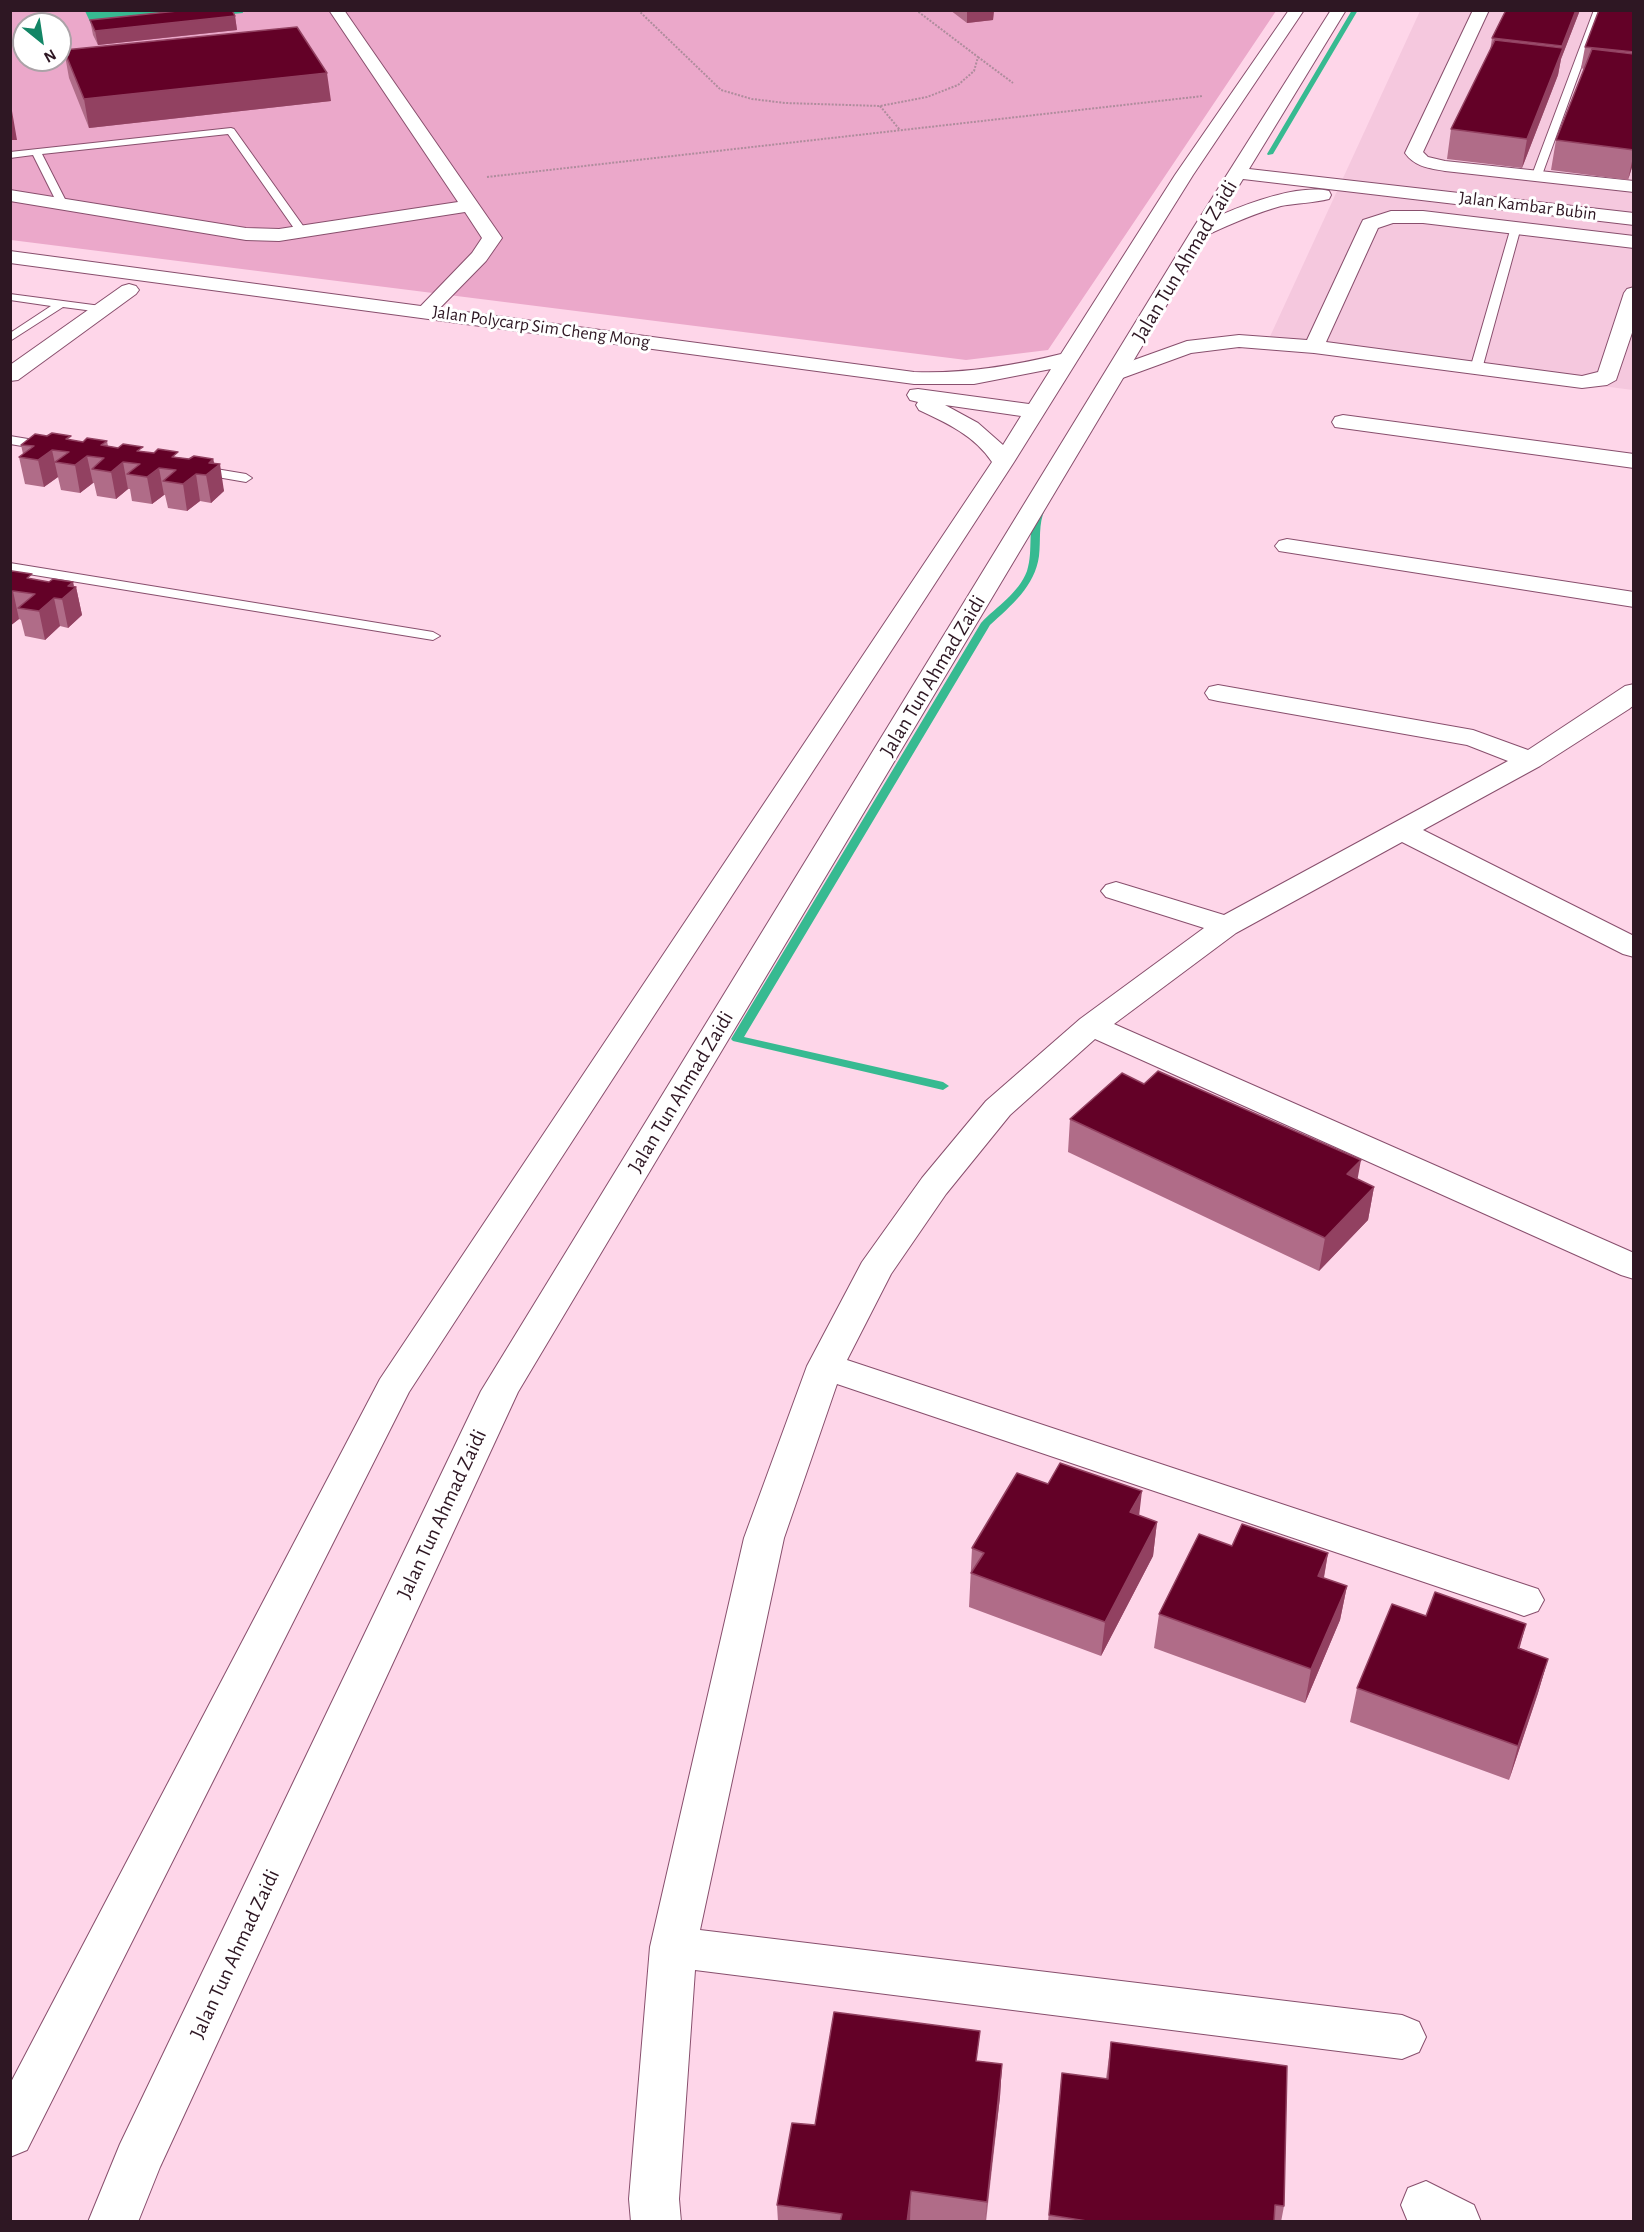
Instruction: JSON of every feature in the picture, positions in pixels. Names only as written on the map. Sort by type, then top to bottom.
[{"type":"street","points":[[336,10],[492,238],[479,257],[426,311],[465,325],[559,345]]},
{"type":"street","points":[[10,2134],[393,1388],[1003,462],[1184,175],[1297,10]]},
{"type":"street","name":"Jalan Tun Ahmad Zaidi","points":[[113,2222],[138,2161],[500,1391],[1202,230],[1340,10]]},
{"type":"street","points":[[1481,10],[1414,153],[1422,161],[1445,166],[1634,187]]},
{"type":"street","points":[[1238,173],[1423,194]]},
{"type":"street","points":[[1202,230],[1268,203],[1294,197],[1423,194]]},
{"type":"street","name":"Jalan Kambar Bubin","points":[[1423,194],[1634,219]]},
{"type":"street","points":[[10,195],[246,234],[279,235],[470,206]]},
{"type":"street","points":[[1314,347],[1370,224],[1391,217],[1423,217],[1634,242]]},
{"type":"street","points":[[10,257],[114,274],[125,279],[129,290]]},
{"type":"street","name":"Jalan Polycarp Sim Cheng Mong","points":[[10,257],[934,379],[1012,374],[1070,358]]},
{"type":"street","name":"Jalan Polycarp Sim Cheng Mong","points":[[10,274],[559,345],[1035,411]]},
{"type":"street","points":[[10,375],[129,290],[177,284],[242,288]]},
{"type":"street","points":[[1117,374],[1187,347],[1239,341],[1314,347],[1582,382],[1599,380],[1608,375],[1634,292]]},
{"type":"street","points":[[868,388],[920,402],[957,419],[981,435],[995,448],[1003,462]]},
{"type":"street","points":[[1343,422],[1634,461]]},
{"type":"street","points":[[1287,546],[1634,600]]},
{"type":"street","points":[[1218,693],[1473,738],[1530,760]]},
{"type":"street","points":[[656,2222],[654,2199],[673,1947],[764,1538],[825,1366],[875,1270],[934,1186],[998,1108],[1091,1026],[1225,927],[1530,760],[1629,701]]},
{"type":"street","points":[[1401,830],[1634,948]]},
{"type":"street","points":[[1116,891],[1208,919],[1225,927]]},
{"type":"street","points":[[1091,1026],[1634,1267]]},
{"type":"street","points":[[825,1366],[1524,1600]]},
{"type":"street","points":[[673,1947],[1402,2037]]},
{"type":"lane","points":[[1537,176],[1598,10]]},
{"type":"lane","points":[[10,155],[231,131],[302,232]]},
{"type":"lane","points":[[36,152],[63,205]]},
{"type":"lane","points":[[1476,369],[1516,227]]},
{"type":"lane","points":[[10,297],[101,309]]},
{"type":"lane","points":[[10,338],[61,304]]},
{"type":"lane","points":[[10,440],[58,448]]},
{"type":"lane","points":[[188,469],[246,478]]},
{"type":"lane","points":[[10,567],[433,636]]},
{"type":"path","points":[[638,10],[721,90],[752,99],[785,103],[880,106],[927,98],[958,86],[974,72],[978,57]]},
{"type":"path","points":[[916,10],[1013,83]]},
{"type":"path","points":[[453,181],[1242,91]]},
{"type":"path","points":[[880,106],[901,130]]},
{"type":"shaded area","points":[[242,10],[243,13],[93,28],[85,11]]},
{"type":"shaded area","points":[[11,11],[1276,11],[1048,350],[966,360],[11,240]]},
{"type":"shaded area","points":[[1420,11],[1633,11],[1633,390],[1267,343]]},
{"type":"building","points":[[187,10],[232,10],[235,16],[95,31],[90,20]]},
{"type":"building","points":[[1506,10],[1576,10],[1562,46],[1492,38]]},
{"type":"building","points":[[1599,10],[1634,10],[1634,52],[1585,47]]},
{"type":"building","points":[[297,27],[327,73],[84,99],[72,70],[72,49]]},
{"type":"building","points":[[1495,40],[1563,48],[1527,139],[1451,129]]},
{"type":"building","points":[[1592,49],[1634,54],[1634,150],[1556,140]]},
{"type":"building","points":[[52,433],[71,436],[66,439],[83,442],[87,438],[107,441],[101,445],[118,448],[123,444],[143,447],[137,451],[154,453],[158,449],[178,452],[172,457],[189,459],[194,456],[213,459],[209,463],[220,464],[206,475],[196,474],[183,484],[163,481],[176,470],[159,468],[147,477],[127,474],[140,464],[123,462],[111,472],[92,469],[104,458],[87,456],[75,465],[55,462],[69,452],[52,450],[38,460],[19,457],[34,446],[21,445],[35,434],[47,436]]},
{"type":"building","points":[[12,571],[32,574],[27,578],[49,582],[53,579],[73,582],[68,586],[76,587],[62,599],[54,598],[39,611],[18,608],[35,594],[10,592],[10,573]]},
{"type":"building","points":[[1158,1071],[1361,1160],[1347,1174],[1374,1187],[1325,1238],[1070,1119],[1122,1073],[1144,1084]]},
{"type":"building","points":[[1060,1463],[1142,1491],[1130,1512],[1157,1522],[1105,1622],[971,1573],[984,1553],[972,1548],[1017,1473],[1048,1484]]},
{"type":"building","points":[[1242,1524],[1328,1553],[1318,1576],[1347,1586],[1311,1669],[1159,1614],[1199,1534],[1232,1546]]},
{"type":"building","points":[[1435,1592],[1526,1624],[1518,1648],[1548,1659],[1518,1746],[1357,1688],[1392,1604],[1426,1616]]},
{"type":"building","points":[[834,2012],[980,2031],[976,2061],[1002,2064],[987,2202],[911,2191],[907,2222],[840,2222],[842,2214],[777,2205],[792,2123],[815,2125]]},
{"type":"building","points":[[1111,2042],[1287,2066],[1284,2206],[1275,2205],[1274,2222],[1093,2222],[1049,2215],[1062,2073],[1108,2079]]},
{"type":"waterway","points":[[1270,154],[1355,10]]},
{"type":"waterway","points":[[943,1086],[737,1039],[986,623],[1016,595],[1027,579],[1032,570],[1036,527],[1041,509]]}]
